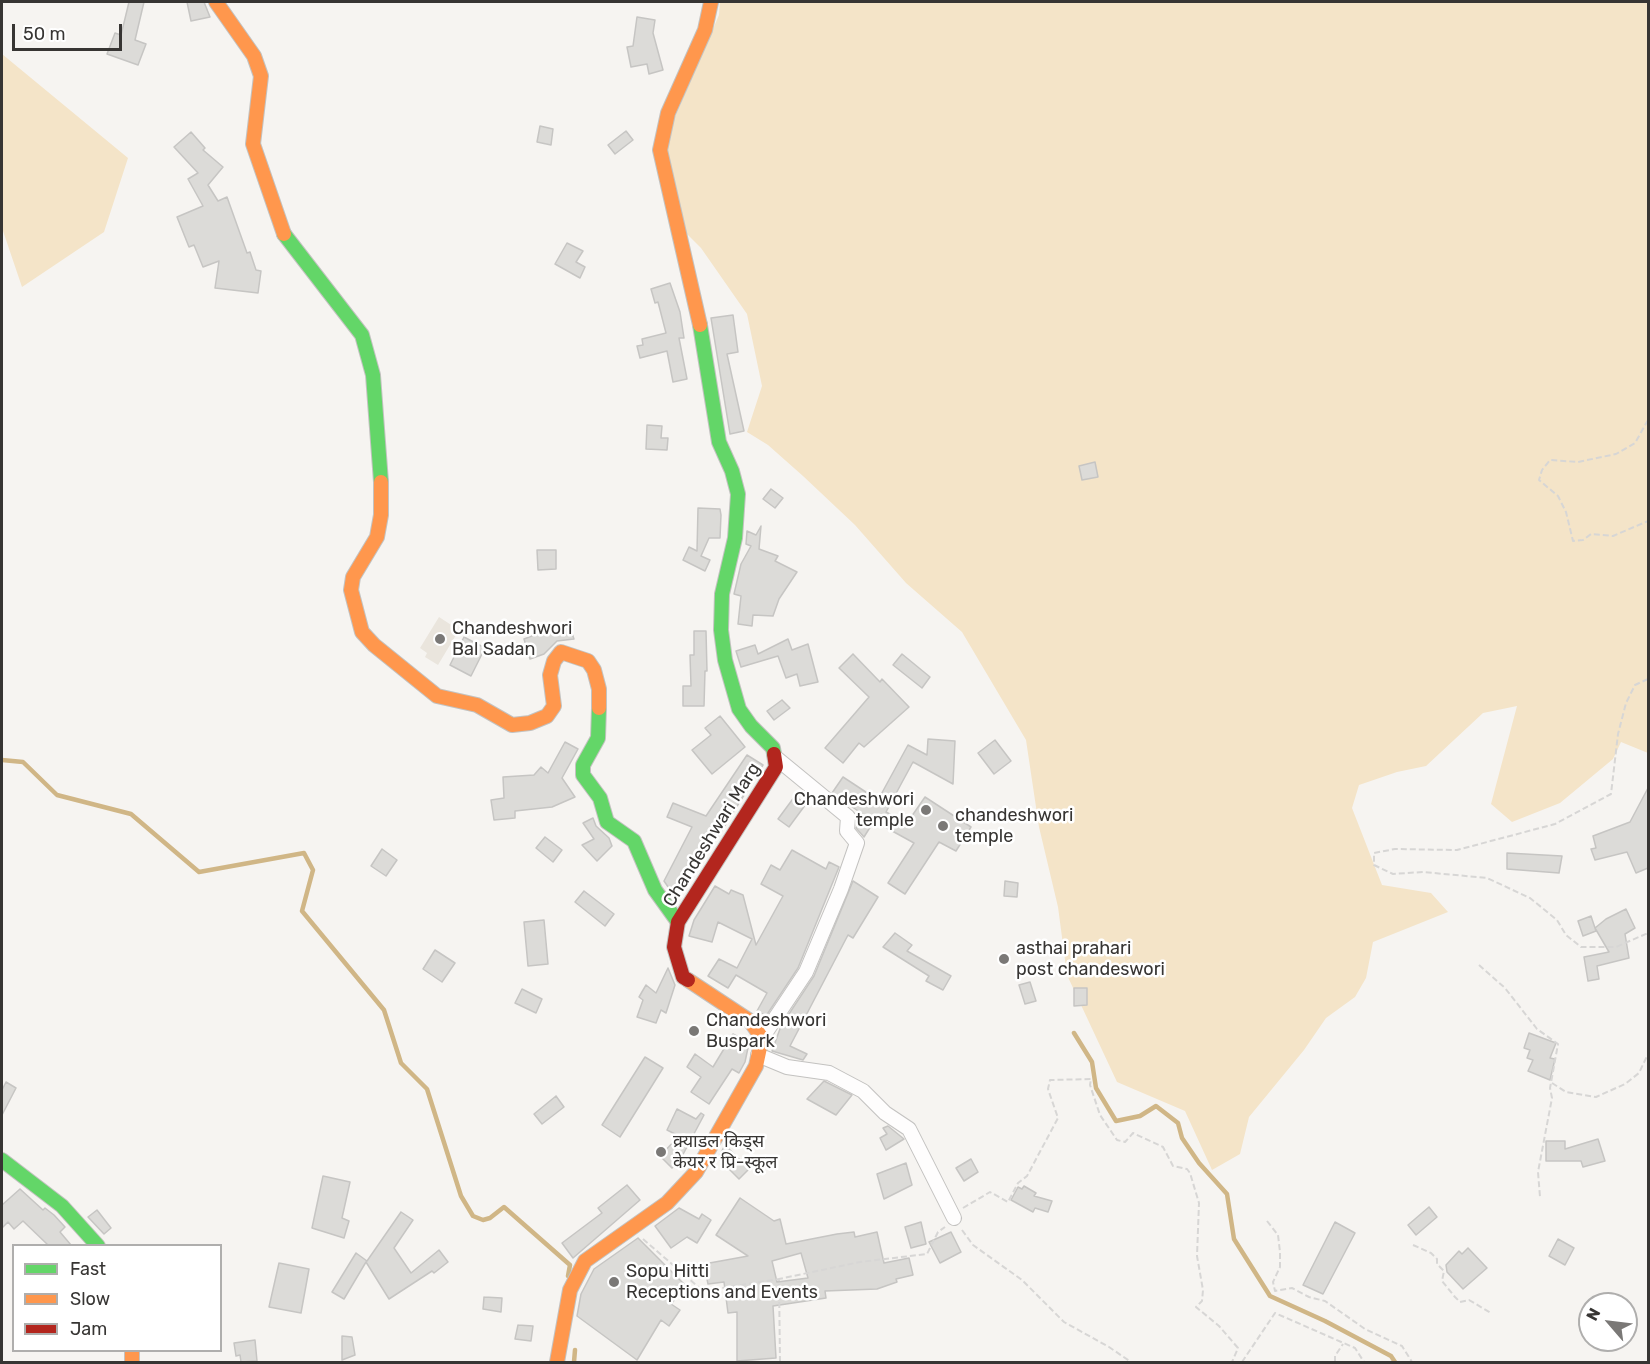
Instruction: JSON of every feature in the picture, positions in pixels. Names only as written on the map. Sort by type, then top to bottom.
[{"type":"main road","points":[[216,2],[254,56],[261,76],[253,144],[285,238],[362,335],[374,375],[381,460],[381,515],[377,537],[361,561],[351,590],[362,632],[374,645],[437,696],[477,705],[512,725],[530,723],[547,716],[554,706],[550,675],[554,661],[561,652],[588,661],[594,670],[599,689],[598,738],[583,765],[583,775],[600,798],[607,822],[634,841],[655,890],[678,922]]},
{"type":"main road","name":"Chandeshwari Marg","points":[[711,2],[705,30],[678,87],[661,140],[662,161],[696,304],[719,442],[732,471],[738,494],[735,538],[722,594],[721,630],[725,660],[732,692],[739,709],[751,726],[773,748],[776,767],[678,922],[674,947],[683,977],[750,1021],[762,1038]]},
{"type":"main road","points":[[557,1362],[570,1290],[578,1272],[585,1261],[667,1203],[696,1172],[747,1084],[762,1038]]},
{"type":"main road","points":[[2,1160],[62,1206],[97,1244]]},
{"type":"street","points":[[762,1038],[806,972],[841,889],[857,843],[847,831],[848,817],[775,757]]},
{"type":"street","points":[[758,1055],[787,1067],[829,1073],[863,1091],[885,1113],[909,1129],[954,1218]]},
{"type":"path","points":[[1648,420],[1635,443],[1616,454],[1578,462],[1550,460],[1542,470],[1539,480],[1558,496],[1566,512],[1573,541],[1583,540],[1591,534],[1613,536],[1648,521]]},
{"type":"path","points":[[1648,680],[1635,685],[1626,703],[1618,734],[1611,794],[1555,824],[1457,850],[1395,849],[1374,853],[1374,865],[1393,874],[1423,872],[1487,878],[1530,898],[1557,921],[1566,935],[1581,947],[1616,947],[1648,933]]},
{"type":"path","points":[[1479,964],[1505,988],[1537,1029],[1558,1044],[1552,1098],[1538,1172],[1540,1197]]},
{"type":"path","points":[[1552,1083],[1566,1092],[1596,1097],[1625,1084],[1639,1074],[1648,1054]]},
{"type":"path","points":[[630,1228],[703,1291],[779,1279],[860,1262],[927,1254],[938,1232],[954,1218],[960,1209],[990,1192],[1008,1202],[1018,1183],[1027,1176],[1058,1118],[1048,1089],[1050,1080],[1091,1079],[1090,1085],[1100,1115],[1118,1140],[1125,1142],[1133,1133],[1166,1149],[1171,1164],[1187,1169],[1190,1173],[1199,1203],[1197,1256],[1203,1290],[1202,1301],[1196,1307],[1219,1326],[1238,1348],[1232,1362]]},
{"type":"path","points":[[954,1218],[973,1245],[1022,1280],[1058,1318],[1131,1362]]},
{"type":"path","points":[[1267,1221],[1278,1235],[1280,1252],[1280,1267],[1273,1282],[1275,1291],[1292,1288],[1309,1298],[1325,1301],[1365,1329],[1402,1346],[1412,1362]]},
{"type":"path","points":[[1413,1245],[1431,1253],[1437,1259],[1437,1264],[1444,1270],[1442,1281],[1460,1302],[1469,1300],[1491,1313]]},
{"type":"path","points":[[779,1279],[780,1362]]},
{"type":"path","points":[[1242,1362],[1275,1313],[1355,1348],[1364,1362]]},
{"type":"path","points":[[1335,1362],[1335,1356],[1344,1343]]},
{"type":"shaded area","points":[[720,2],[1648,2],[1648,753],[1621,742],[1613,759],[1560,803],[1512,822],[1491,804],[1517,706],[1483,713],[1426,766],[1397,772],[1359,785],[1352,808],[1382,885],[1431,893],[1448,912],[1373,942],[1366,978],[1355,997],[1326,1018],[1304,1050],[1249,1117],[1240,1154],[1212,1170],[1185,1111],[1117,1082],[1067,975],[1058,907],[1039,827],[1026,740],[962,632],[906,583],[855,525],[803,476],[768,445],[747,432],[762,386],[747,314],[701,248],[682,229],[665,140],[719,15]]},
{"type":"shaded area","points":[[2,54],[128,158],[104,232],[22,287],[2,228]]},
{"type":"shaded area","name":"Chandeshwori Bal Sadan","points":[[439,617],[459,630],[438,665],[425,657],[427,653],[420,648]]},
{"type":"building","points":[[129,2],[144,2],[135,40],[146,44],[138,65],[107,54],[115,33],[121,35]]},
{"type":"building","points":[[187,2],[204,2],[210,17],[191,21]]},
{"type":"building","points":[[637,17],[655,20],[653,33],[663,70],[649,74],[647,64],[631,67],[627,47],[633,46]]},
{"type":"building","points":[[540,126],[553,129],[551,145],[537,142]]},
{"type":"building","points":[[626,131],[633,140],[615,154],[608,145]]},
{"type":"building","points":[[191,132],[205,148],[203,150],[223,167],[208,185],[218,201],[227,197],[247,253],[250,252],[256,270],[261,271],[258,293],[215,288],[219,261],[203,267],[194,245],[189,247],[177,217],[203,206],[188,179],[198,173],[174,147]]},
{"type":"building","points":[[567,243],[583,251],[576,262],[585,267],[580,278],[555,264]]},
{"type":"building","points":[[670,283],[680,312],[684,338],[679,338],[687,379],[673,382],[667,351],[640,358],[637,346],[643,345],[642,339],[666,333],[658,302],[655,303],[651,289]]},
{"type":"building","points":[[733,315],[738,352],[727,354],[744,431],[730,434],[711,318]]},
{"type":"building","points":[[647,425],[662,426],[661,438],[668,438],[667,450],[646,449]]},
{"type":"building","points":[[1095,462],[1098,477],[1082,480],[1079,466]]},
{"type":"building","points":[[771,489],[783,498],[775,508],[763,499]]},
{"type":"building","points":[[698,508],[720,509],[721,515],[720,538],[709,538],[701,556],[710,560],[705,571],[683,560],[689,547],[697,551]]},
{"type":"building","points":[[761,526],[759,549],[778,556],[775,561],[797,572],[779,599],[773,616],[753,615],[752,626],[738,624],[741,596],[734,594],[741,564],[751,546],[746,544],[747,531],[756,535]]},
{"type":"building","points":[[537,550],[556,550],[556,569],[538,570]]},
{"type":"building","points":[[568,622],[574,639],[557,641],[544,654],[530,659],[524,639]]},
{"type":"building","points":[[694,631],[706,631],[707,671],[705,671],[704,706],[683,706],[683,686],[691,686],[690,655],[694,655]]},
{"type":"building","points":[[464,637],[485,648],[471,676],[450,665]]},
{"type":"building","points":[[788,639],[792,650],[808,644],[818,682],[800,686],[797,674],[786,678],[778,656],[741,667],[736,651],[755,645],[758,654]]},
{"type":"building","points":[[853,654],[909,707],[864,747],[859,743],[843,763],[825,748],[869,697],[839,668]]},
{"type":"building","points":[[902,654],[930,677],[922,688],[893,665]]},
{"type":"building","points":[[782,700],[790,708],[774,720],[767,711]]},
{"type":"building","points":[[720,716],[745,747],[712,774],[692,750],[711,735],[705,728]]},
{"type":"building","points":[[928,739],[955,741],[953,784],[913,762],[886,812],[907,823],[925,797],[971,827],[956,851],[939,842],[905,894],[888,883],[914,843],[874,821],[864,837],[856,828],[864,815],[832,793],[843,777],[878,800],[908,745],[927,755]]},
{"type":"building","points":[[995,740],[1011,761],[994,774],[978,753]]},
{"type":"building","points":[[565,742],[578,749],[562,778],[575,797],[552,807],[515,811],[515,818],[494,820],[491,800],[504,798],[503,777],[534,775],[541,767],[548,773]]},
{"type":"building","points":[[747,755],[763,765],[717,838],[711,835],[698,862],[695,861],[673,894],[664,881],[692,827],[667,817],[673,803],[706,816]]},
{"type":"building","points":[[1648,788],[1648,868],[1636,873],[1627,852],[1595,860],[1591,849],[1596,848],[1593,836],[1630,822]]},
{"type":"building","points":[[795,796],[806,804],[789,827],[778,819]]},
{"type":"building","points":[[593,818],[596,826],[609,838],[612,846],[597,861],[582,845],[594,839],[583,823]]},
{"type":"building","points":[[545,837],[562,850],[553,862],[536,848]]},
{"type":"building","points":[[382,849],[397,860],[386,876],[371,866]]},
{"type":"building","points":[[792,850],[826,869],[829,862],[839,867],[798,968],[766,1016],[757,1011],[767,993],[736,975],[728,988],[708,976],[719,959],[737,968],[752,939],[718,922],[712,942],[689,936],[694,920],[715,886],[729,894],[731,890],[743,895],[756,945],[783,896],[761,884],[771,865],[780,870]]},
{"type":"building","points":[[1507,853],[1562,856],[1559,873],[1507,869]]},
{"type":"building","points":[[853,881],[878,897],[853,938],[848,935],[790,1046],[807,1054],[803,1060],[772,1051],[781,1026],[814,976]]},
{"type":"building","points":[[1005,881],[1018,883],[1017,897],[1004,896]]},
{"type":"building","points":[[584,891],[614,914],[605,926],[575,902]]},
{"type":"building","points":[[1626,909],[1635,928],[1625,934],[1629,958],[1597,966],[1599,979],[1588,981],[1584,957],[1609,952],[1595,928],[1606,919]]},
{"type":"building","points":[[1591,916],[1596,931],[1583,936],[1578,921]]},
{"type":"building","points":[[544,920],[548,964],[528,966],[524,922]]},
{"type":"building","points":[[895,933],[912,945],[907,951],[951,976],[943,990],[926,981],[929,976],[883,947]]},
{"type":"building","points":[[435,950],[455,963],[442,982],[423,969]]},
{"type":"building","points":[[668,968],[675,985],[666,1013],[661,1010],[656,1023],[637,1017],[643,1000],[639,997],[646,985],[656,993]]},
{"type":"building","points":[[1030,982],[1036,1001],[1025,1004],[1019,985]]},
{"type":"building","points":[[1074,988],[1087,988],[1087,1005],[1074,1006]]},
{"type":"building","points":[[522,989],[542,999],[536,1013],[515,1003]]},
{"type":"building","points":[[1529,1033],[1556,1043],[1550,1058],[1555,1059],[1550,1080],[1528,1071],[1533,1060],[1527,1058],[1530,1050],[1524,1048]]},
{"type":"building","points":[[733,1034],[749,1043],[745,1062],[739,1073],[732,1069],[709,1104],[691,1092],[701,1077],[687,1067],[695,1054],[713,1067]]},
{"type":"building","points":[[645,1057],[663,1068],[620,1137],[602,1125]]},
{"type":"building","points":[[824,1081],[852,1095],[836,1115],[807,1099]]},
{"type":"building","points":[[6,1082],[16,1088],[2,1115],[2,1090]]},
{"type":"building","points":[[556,1096],[564,1107],[542,1124],[534,1114]]},
{"type":"building","points":[[677,1109],[696,1119],[701,1113],[704,1115],[680,1160],[672,1168],[660,1156],[679,1136],[667,1130]]},
{"type":"building","points":[[888,1126],[904,1139],[886,1150],[880,1138],[887,1134],[883,1128]]},
{"type":"building","points":[[1598,1139],[1605,1161],[1583,1167],[1581,1161],[1546,1161],[1546,1141],[1565,1141],[1565,1149]]},
{"type":"building","points":[[725,1145],[749,1169],[739,1179],[718,1158]]},
{"type":"building","points":[[971,1159],[978,1172],[964,1181],[956,1168]]},
{"type":"building","points":[[906,1163],[912,1185],[884,1199],[877,1174]]},
{"type":"building","points":[[323,1176],[350,1182],[342,1218],[349,1221],[344,1238],[312,1228]]},
{"type":"building","points":[[627,1185],[640,1200],[573,1258],[562,1243],[602,1213],[598,1208]]},
{"type":"building","points":[[1024,1186],[1036,1193],[1034,1196],[1052,1201],[1048,1212],[1035,1208],[1033,1212],[1011,1200],[1018,1187],[1022,1189]]},
{"type":"building","points":[[20,1189],[43,1210],[45,1208],[54,1215],[65,1227],[60,1232],[70,1244],[47,1244],[23,1221],[14,1229],[8,1222],[2,1228],[2,1205]]},
{"type":"building","points":[[740,1198],[774,1221],[780,1219],[786,1244],[837,1234],[854,1232],[855,1237],[877,1232],[884,1263],[909,1258],[913,1275],[896,1279],[897,1282],[877,1289],[825,1291],[826,1298],[773,1306],[776,1358],[737,1361],[737,1312],[728,1313],[724,1282],[708,1284],[704,1264],[748,1256],[716,1235]],"holes":[[[801,1253],[808,1278],[777,1282],[772,1261]]]},
{"type":"building","points":[[1429,1207],[1437,1217],[1416,1235],[1408,1225]]},
{"type":"building","points":[[679,1208],[699,1219],[702,1214],[711,1220],[697,1243],[687,1237],[671,1248],[655,1226]]},
{"type":"building","points":[[97,1210],[111,1228],[104,1234],[88,1217]]},
{"type":"building","points":[[401,1212],[413,1220],[394,1248],[411,1273],[439,1250],[448,1262],[434,1273],[432,1271],[389,1299],[366,1262],[344,1299],[332,1292],[356,1253],[367,1261]]},
{"type":"building","points":[[921,1222],[926,1244],[911,1248],[905,1227]]},
{"type":"building","points":[[1335,1222],[1355,1233],[1323,1294],[1303,1285]]},
{"type":"building","points":[[951,1232],[961,1252],[940,1263],[929,1242]]},
{"type":"building","points":[[638,1238],[686,1286],[671,1304],[680,1310],[669,1326],[661,1320],[637,1360],[577,1316],[581,1294],[594,1269]]},
{"type":"building","points":[[1558,1239],[1574,1248],[1565,1265],[1549,1256]]},
{"type":"building","points":[[1468,1248],[1487,1268],[1463,1289],[1447,1272],[1446,1265],[1459,1251],[1462,1254]]},
{"type":"building","points":[[279,1263],[309,1269],[301,1313],[269,1307]]},
{"type":"building","points":[[484,1297],[502,1298],[501,1312],[483,1309]]},
{"type":"building","points":[[518,1325],[533,1326],[531,1341],[515,1339]]},
{"type":"building","points":[[342,1336],[352,1337],[355,1355],[342,1360]]},
{"type":"building","points":[[255,1340],[257,1361],[241,1362],[240,1355],[236,1356],[234,1343]]},
{"type":"waterway","points":[[2,760],[23,762],[57,795],[131,814],[199,872],[304,853],[313,870],[302,911],[384,1010],[401,1063],[427,1089],[461,1196],[473,1216],[483,1220],[490,1218],[504,1207],[570,1265],[568,1276]]},
{"type":"waterway","points":[[1074,1033],[1092,1062],[1096,1088],[1116,1121],[1140,1116],[1156,1106],[1178,1123],[1182,1138],[1199,1163],[1227,1194],[1234,1239],[1270,1296],[1325,1321],[1391,1356],[1395,1362]]},
{"type":"waterway","points":[[574,1362],[575,1350]]},
{"type":"traffic: fast","points":[[284,234],[362,335],[373,375],[381,482]]},
{"type":"traffic: fast","points":[[700,325],[719,442],[732,471],[738,494],[735,538],[722,594],[721,630],[725,660],[739,709],[751,726],[773,748],[774,754]]},
{"type":"traffic: fast","points":[[599,708],[598,738],[583,765],[583,775],[600,798],[607,822],[634,841],[655,890],[678,922]]},
{"type":"traffic: fast","points":[[2,1160],[62,1206],[96,1244]]},
{"type":"traffic: slow","points":[[216,2],[254,56],[261,76],[253,144],[284,234]]},
{"type":"traffic: slow","points":[[700,325],[660,150],[668,113],[705,30],[711,2]]},
{"type":"traffic: slow","points":[[381,482],[381,515],[377,537],[353,577],[351,590],[362,632],[374,645],[437,696],[477,705],[512,725],[530,723],[547,716],[554,706],[550,675],[554,661],[561,652],[588,661],[594,670],[599,689],[599,708]]},
{"type":"traffic: slow","points":[[557,1362],[570,1290],[585,1261],[667,1203],[696,1172],[756,1066],[762,1038],[750,1021],[688,980]]},
{"type":"traffic: slow","points":[[132,1352],[132,1362]]},
{"type":"traffic: jam","points":[[688,980],[683,977],[674,947],[678,922],[776,767],[774,754]]},
{"type":"place","name":"Chandeshwori Bal Sadan","points":[[440,639]]},
{"type":"place","name":"Chandeshwori temple","points":[[926,810]]},
{"type":"place","name":"chandeshwori temple","points":[[943,826]]},
{"type":"place","name":"asthai prahari post chandeswori","points":[[1004,959]]},
{"type":"place","name":"Chandeshwori Buspark","points":[[694,1031]]},
{"type":"place","name":"क्र्याडल किड्स केयर र प्रि-स्कूल","points":[[661,1152]]},
{"type":"place","name":"Sopu Hitti Receptions and Events","points":[[614,1282]]}]
